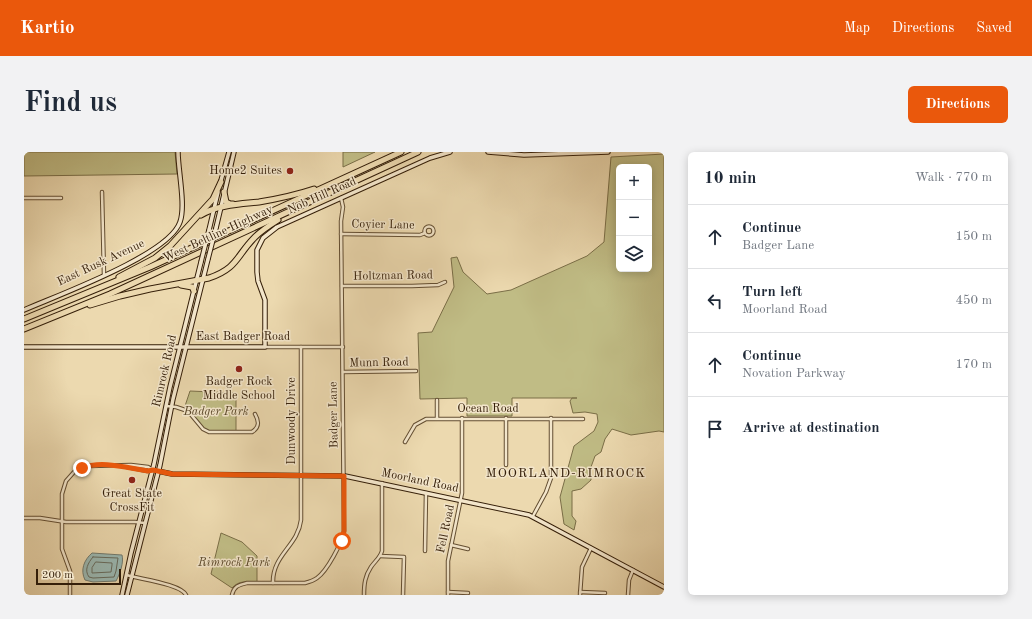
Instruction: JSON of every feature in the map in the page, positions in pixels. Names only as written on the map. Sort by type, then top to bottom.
[{"type":"highway","name":"West Beltline Highway","points":[[24,319],[83,296],[150,267],[401,152]]},
{"type":"highway","name":"West Beltline Highway","points":[[24,329],[110,294],[418,152]]},
{"type":"highway","points":[[192,223],[203,214],[220,208],[289,196],[307,191],[352,174]]},
{"type":"highway","points":[[83,296],[155,258],[167,249],[213,199],[221,182]]},
{"type":"highway","points":[[224,192],[227,203],[248,203]]},
{"type":"highway","points":[[61,315],[120,296],[219,275],[228,270],[256,236],[292,211]]},
{"type":"highway","points":[[176,284],[192,287],[194,291]]},
{"type":"street","name":"East Rusk Avenue","points":[[24,310],[104,275],[148,254],[159,246],[178,226],[181,220],[182,210],[178,152]]},
{"type":"street","name":"Rimrock Road","points":[[122,595],[153,470],[166,406],[196,280],[229,152]]},
{"type":"street","name":"Rimrock Road","points":[[127,595],[234,152]]},
{"type":"street","name":"Nob Hill Road","points":[[265,347],[265,300],[256,272],[257,256],[260,244],[264,238],[272,230],[341,198],[430,158],[450,152]]},
{"type":"street","points":[[488,152],[524,155],[608,152]]},
{"type":"street","points":[[102,192],[104,275]]},
{"type":"street","points":[[24,198],[61,198]]},
{"type":"street","name":"Badger Lane","points":[[232,595],[235,588],[247,583],[310,582],[318,578],[337,552],[342,541],[344,531],[344,476],[341,198]]},
{"type":"street","name":"Coyier Lane","points":[[341,234],[420,235],[425,233]]},
{"type":"street","name":"Holtzman Road","points":[[342,286],[425,286],[438,285],[445,282]]},
{"type":"street","name":"East Badger Road","points":[[24,347],[343,347]]},
{"type":"street","name":"Dunwoody Drive","points":[[272,583],[277,561],[300,528],[302,476],[301,347]]},
{"type":"street","name":"Munn Road","points":[[343,372],[416,371]]},
{"type":"street","points":[[437,400],[437,418]]},
{"type":"street","points":[[166,406],[184,408],[203,429],[213,433],[252,432],[256,429],[258,424],[255,414]]},
{"type":"street","name":"Fell Road","points":[[448,593],[448,561],[461,500],[462,418]]},
{"type":"street","points":[[506,418],[506,465]]},
{"type":"street","points":[[533,516],[546,492],[550,478],[551,418]]},
{"type":"street","name":"Ocean Road","points":[[405,442],[411,430],[426,419],[583,419]]},
{"type":"street","points":[[70,595],[70,571],[62,549],[62,492],[65,483],[72,474],[79,469],[89,466],[131,465],[148,467],[153,470]]},
{"type":"street","name":"Moorland Road","points":[[153,470],[172,474],[344,476],[533,516],[664,587]]},
{"type":"street","points":[[364,595],[364,582],[367,574],[380,556],[383,544],[382,484]]},
{"type":"street","points":[[426,493],[426,551]]},
{"type":"street","points":[[24,518],[40,518],[62,522],[145,523]]},
{"type":"street","points":[[451,544],[468,549]]},
{"type":"street","points":[[591,548],[582,567],[580,594],[605,593]]},
{"type":"street","points":[[380,556],[404,557],[403,595]]},
{"type":"street","points":[[628,595],[629,580],[633,570]]},
{"type":"street","points":[[127,575],[174,587],[182,590],[186,594]]},
{"type":"street","points":[[448,593],[468,593]]},
{"type":"green space","points":[[24,152],[175,152],[177,174],[24,176]]},
{"type":"green space","points":[[343,152],[375,152],[343,167]]},
{"type":"green space","points":[[664,154],[664,432],[659,431],[631,435],[612,429],[605,439],[601,452],[595,456],[591,467],[591,480],[581,489],[572,491],[572,516],[576,521],[574,530],[564,524],[560,497],[574,446],[594,431],[598,422],[597,414],[585,412],[573,413],[570,401],[572,398],[512,398],[512,416],[467,416],[467,398],[420,399],[418,333],[432,332],[454,287],[451,258],[457,257],[463,272],[487,294],[511,290],[587,256],[604,242],[611,157]]},
{"type":"green space","name":"Badger Park","points":[[190,391],[236,393],[236,432],[206,431],[184,409]]},
{"type":"green space","name":"Rimrock Park","points":[[221,533],[242,542],[257,556],[257,582],[240,583],[232,588],[211,574]]},
{"type":"water","points":[[92,553],[122,555],[121,568],[116,581],[93,582],[85,580],[83,573],[84,565]]},
{"type":"place","name":"Home2 Suites","points":[[290,171]]},
{"type":"place","name":"Badger Rock Middle School","points":[[239,369]]},
{"type":"place","name":"Great State CrossFit","points":[[132,480]]},
{"type":"district","name":"MOORLAND-RIMROCK","points":[[566,473]]},
{"type":"route","points":[[82,468],[89,466],[111,465],[172,474],[344,476],[344,535],[342,541]]}]
